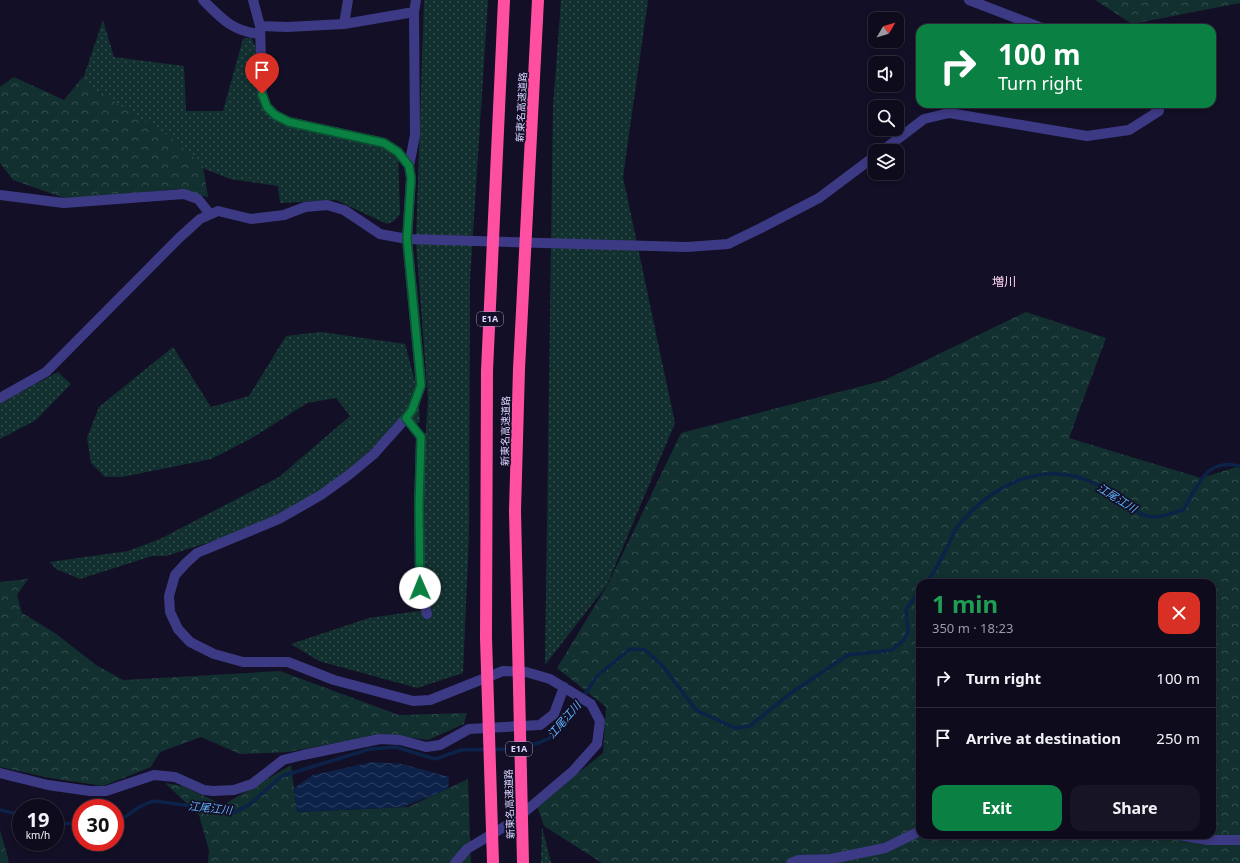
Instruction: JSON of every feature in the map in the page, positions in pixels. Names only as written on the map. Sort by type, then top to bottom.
[{"type":"highway","name":"新東名高速道路","points":[[493,863],[486,638],[487,371],[504,0]]},
{"type":"highway","name":"新東名高速道路","points":[[523,863],[515,511],[518,369],[538,0]]},
{"type":"street","points":[[203,0],[221,18],[236,29],[259,30],[344,24],[414,12]]},
{"type":"street","points":[[253,0],[259,30],[262,94],[267,107],[275,115],[289,122],[384,143],[398,152],[409,166]]},
{"type":"street","points":[[344,24],[348,0]]},
{"type":"street","points":[[416,0],[414,12],[415,135],[409,166],[411,178],[407,239],[421,385],[412,410],[374,454],[321,496],[279,518],[197,553],[175,575],[169,596],[170,612],[178,629],[190,642],[214,654],[243,662],[288,662],[334,680],[413,700],[430,700],[504,671],[526,672],[550,680],[591,704],[600,721],[597,744],[573,771],[514,821],[467,849],[455,863]]},
{"type":"street","points":[[969,0],[1032,24]]},
{"type":"street","points":[[891,144],[924,119],[949,113],[1087,136],[1129,130],[1159,110],[1157,108]]},
{"type":"street","points":[[0,398],[46,372],[179,238],[200,219],[218,210],[251,219],[284,215],[305,207],[327,205],[344,210],[380,234],[407,239],[688,247],[728,244],[819,198],[868,161]]},
{"type":"street","points":[[0,195],[64,203],[184,194],[198,199],[210,214]]},
{"type":"street","points":[[406,418],[421,437],[419,506],[420,588],[427,614]]},
{"type":"street","points":[[0,773],[48,785],[90,791],[106,791],[154,775],[175,777],[204,790],[213,792],[234,790],[252,784],[283,760],[303,755],[380,739],[400,740],[426,747],[440,745],[469,729],[540,725],[554,714],[564,687]]},
{"type":"street","points":[[790,863],[799,860],[831,859],[885,848],[916,833]]},
{"type":"street","points":[[1202,839],[1240,840]]},
{"type":"green space","points":[[424,0],[488,0],[470,280],[469,537],[463,673],[417,688],[319,661],[291,644],[369,618],[424,610],[420,517],[428,399],[416,242]]},
{"type":"green space","points":[[561,0],[648,0],[623,177],[675,423],[607,585],[545,665],[553,107]]},
{"type":"green space","points":[[1095,0],[1240,0],[1240,3],[1132,24]]},
{"type":"green space","points":[[103,20],[114,57],[184,66],[186,111],[223,111],[243,39],[251,37],[261,60],[267,112],[398,152],[400,214],[394,221],[387,224],[336,200],[280,203],[278,186],[230,179],[205,169],[80,80],[84,76]]},
{"type":"green space","points":[[14,77],[64,100],[80,80],[172,138],[203,166],[208,197],[178,189],[67,199],[13,180],[0,163],[0,87]]},
{"type":"green space","points":[[1026,312],[1106,338],[1069,438],[1201,478],[1240,466],[1240,863],[602,863],[544,826],[537,806],[603,753],[606,707],[557,668],[608,584],[681,433],[885,380]]},
{"type":"green space","points":[[321,332],[405,344],[418,392],[420,423],[401,423],[315,499],[260,526],[166,556],[152,556],[80,579],[56,569],[50,562],[128,551],[160,539],[279,477],[350,416],[336,398],[307,403],[252,438],[211,459],[122,477],[105,477],[91,463],[87,438],[99,407],[173,347],[211,407],[249,396],[286,336]]},
{"type":"green space","points":[[58,372],[71,384],[36,420],[0,439],[0,403]]},
{"type":"green space","points":[[28,579],[17,595],[22,613],[55,633],[96,665],[123,680],[280,671],[399,715],[467,713],[464,724],[428,740],[383,734],[288,752],[240,754],[201,737],[160,752],[151,767],[103,786],[50,778],[0,767],[0,582]]},
{"type":"green space","points":[[291,765],[297,812],[408,807],[468,779],[471,863],[208,863],[209,851],[199,815],[165,783],[183,786],[223,805]]},
{"type":"green space","points":[[542,827],[551,863],[541,863]]},
{"type":"green space","points":[[0,830],[8,858],[9,863],[0,863]]},
{"type":"water","points":[[372,762],[402,764],[449,777],[448,789],[403,807],[297,812],[294,788],[313,775]]},
{"type":"waterway","name":"江尾江川","points":[[929,579],[939,564],[959,525],[988,497],[1004,487],[1022,479],[1041,475],[1060,474],[1079,477],[1098,485],[1139,513],[1146,516],[1157,517],[1183,510],[1198,484],[1211,470],[1218,466],[1228,464],[1240,466]]},
{"type":"waterway","name":"江尾江川","points":[[124,817],[139,807],[155,801],[235,812],[249,805],[282,776],[370,749],[396,747],[435,759],[461,750],[508,749],[538,743],[550,738],[574,711],[597,676],[630,649],[645,650],[662,665],[696,710],[735,728],[750,726],[791,693],[848,655],[892,650],[904,640],[908,632],[906,609],[916,596]]},
{"type":"waterway","name":"江尾江川","points":[[0,810],[12,813]]},
{"type":"waterway","name":"江尾江川","points":[[64,823],[72,824]]},
{"type":"district","name":"増川","points":[[1004,282]]},
{"type":"route","points":[[262,94],[267,107],[275,115],[289,122],[384,143],[398,152],[409,166],[411,178],[407,239],[421,385],[412,410],[406,418],[421,437],[419,506],[420,588]]}]
